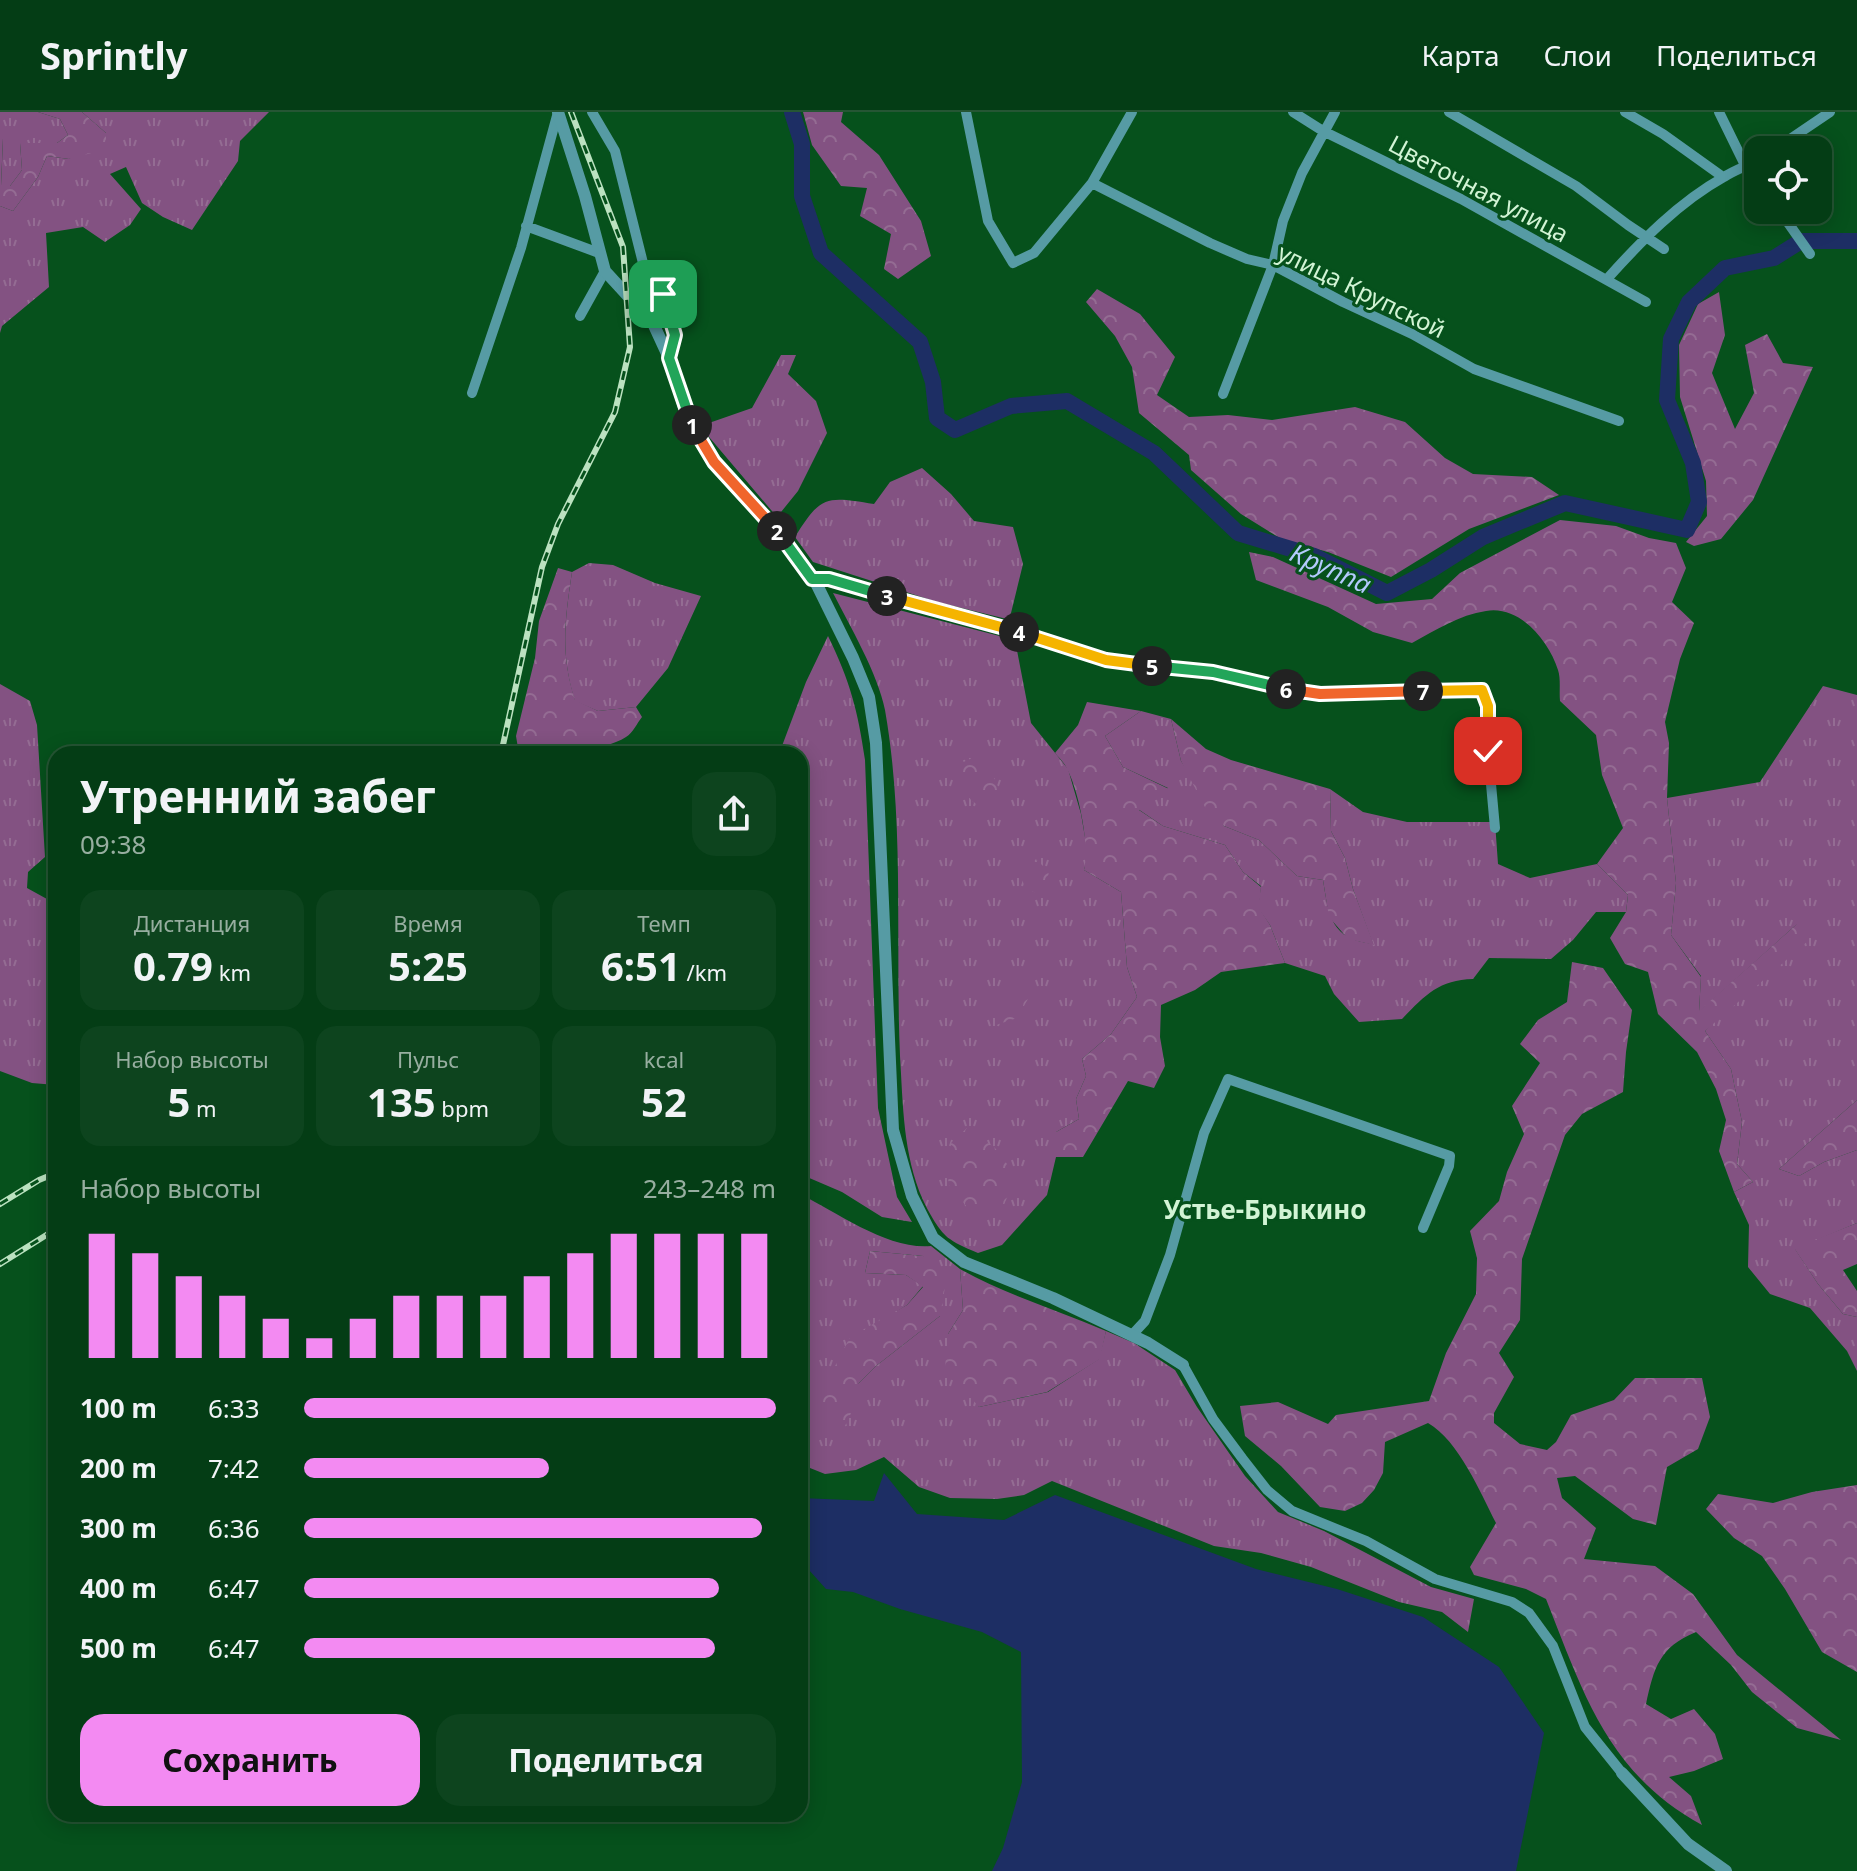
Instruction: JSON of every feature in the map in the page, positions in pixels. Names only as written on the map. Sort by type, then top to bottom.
[{"type":"street","points":[[472,393],[526,226],[558,112]]},
{"type":"street","points":[[558,112],[605,271],[627,295],[646,308],[669,358],[687,417],[714,462],[755,505],[812,579],[853,658],[869,697],[876,743],[893,1130],[912,1196],[933,1238],[964,1262],[1053,1298],[1132,1335],[1183,1365],[1213,1419],[1242,1458],[1267,1490],[1292,1511],[1366,1541],[1435,1579],[1512,1602],[1529,1613],[1553,1646],[1585,1727],[1622,1773],[1688,1844],[1726,1871]]},
{"type":"street","points":[[592,112],[615,151],[647,279],[663,294],[675,335],[669,358]]},
{"type":"street","points":[[966,112],[988,221],[1013,263],[1034,253],[1092,183],[1132,112]]},
{"type":"street","name":"Цветочная улица","points":[[1293,112],[1323,131],[1461,199],[1646,302]]},
{"type":"street","points":[[1223,394],[1273,265],[1283,221],[1323,131],[1335,112]]},
{"type":"street","points":[[1449,112],[1576,186],[1664,249]]},
{"type":"street","points":[[1625,112],[1663,134],[1723,177]]},
{"type":"street","points":[[1719,112],[1744,160]]},
{"type":"street","points":[[1795,136],[1830,112]]},
{"type":"street","points":[[1607,279],[1645,236],[1723,177],[1744,167]]},
{"type":"street","name":"улица Крупской","points":[[1092,183],[1210,243],[1247,259],[1273,265],[1412,334],[1474,369],[1619,421]]},
{"type":"street","points":[[1790,224],[1810,254]]},
{"type":"street","points":[[526,226],[599,253]]},
{"type":"street","points":[[580,316],[605,271]]},
{"type":"street","points":[[812,579],[829,579],[851,585],[1106,660],[1213,672],[1320,694],[1482,690],[1488,706],[1488,751],[1495,828]]},
{"type":"street","points":[[1132,1335],[1145,1321],[1170,1255],[1193,1166],[1228,1079],[1450,1156],[1449,1166],[1423,1228]]},
{"type":"green space","points":[[0,112],[38,112],[60,119],[68,135],[57,143],[20,143],[22,170],[10,186],[1,186],[3,139],[0,139]]},
{"type":"green space","points":[[38,112],[82,112],[106,133],[106,149],[69,159],[47,156],[38,177],[13,211],[0,206],[0,139],[3,138],[1,185],[10,186],[22,170],[20,143],[57,143],[68,135],[60,119]]},
{"type":"green space","points":[[82,112],[269,112],[240,141],[238,161],[192,230],[142,203],[126,167],[110,174],[141,209],[130,225],[105,242],[83,227],[46,233],[49,287],[2,326],[0,333],[0,206],[13,211],[38,177],[47,156],[69,159],[106,133]]},
{"type":"green space","points":[[803,112],[843,112],[841,122],[879,155],[921,221],[931,256],[898,279],[884,269],[891,234],[860,216],[867,188],[841,186],[812,145]]},
{"type":"green space","points":[[1097,289],[1140,314],[1175,357],[1157,395],[1189,417],[1228,415],[1272,420],[1355,407],[1405,422],[1445,458],[1473,474],[1532,477],[1559,495],[1469,529],[1391,577],[1328,552],[1283,540],[1241,514],[1191,470],[1189,455],[1139,413],[1132,367],[1115,336],[1086,302]]},
{"type":"green space","points":[[1719,292],[1725,335],[1712,373],[1735,429],[1754,393],[1745,345],[1767,334],[1783,363],[1813,367],[1753,500],[1721,539],[1694,546],[1686,542],[1707,516],[1706,481],[1680,397],[1679,345],[1698,304]]},
{"type":"green space","points":[[781,355],[796,355],[788,374],[816,401],[827,433],[798,491],[777,517],[704,431],[709,423],[752,408]]},
{"type":"green space","points":[[922,468],[951,494],[974,521],[1013,527],[1023,564],[1007,619],[937,602],[813,562],[795,537],[812,513],[826,502],[845,500],[874,504],[890,482]]},
{"type":"green space","points":[[1560,520],[1616,526],[1649,538],[1676,543],[1686,568],[1672,602],[1694,623],[1680,659],[1665,722],[1669,743],[1667,798],[1676,883],[1671,935],[1701,977],[1699,1011],[1797,924],[1809,940],[1705,1031],[1731,1069],[1742,1122],[1737,1164],[1753,1182],[1734,1192],[1719,1151],[1726,1120],[1716,1089],[1697,1052],[1658,1014],[1648,972],[1625,964],[1610,938],[1626,912],[1628,895],[1597,864],[1623,828],[1602,775],[1596,735],[1560,701],[1558,670],[1540,637],[1521,619],[1498,611],[1466,616],[1412,643],[1373,632],[1328,607],[1256,580],[1249,552],[1273,557],[1376,604],[1432,599],[1460,573]]},
{"type":"green space","points":[[589,563],[613,565],[655,583],[701,596],[668,668],[636,707],[598,711],[575,701],[567,668],[567,605],[572,572]]},
{"type":"green space","points":[[558,568],[572,572],[565,636],[567,667],[575,700],[598,711],[636,707],[642,717],[628,735],[604,746],[518,746],[516,736],[535,658],[539,621]]},
{"type":"green space","points":[[833,593],[1015,640],[1031,723],[1068,769],[1081,814],[1088,855],[1084,870],[1121,892],[1127,967],[1137,997],[1111,1034],[1082,1059],[1086,1076],[1076,1099],[1079,1119],[1056,1132],[1056,1157],[1047,1195],[1002,1245],[978,1253],[953,1241],[938,1227],[923,1200],[911,1165],[900,1056],[897,839],[891,753],[885,710],[876,681]]},
{"type":"green space","points":[[828,636],[852,696],[865,760],[878,1108],[897,1197],[912,1222],[882,1217],[842,1192],[808,1177],[808,746],[782,746],[806,682]]},
{"type":"green space","points":[[0,684],[30,701],[37,725],[45,857],[28,872],[27,888],[48,900],[48,1084],[32,1083],[0,1071]]},
{"type":"green space","points":[[1823,686],[1857,695],[1857,1100],[1779,1169],[1799,1176],[1824,1162],[1857,1150],[1857,1223],[1795,1249],[1843,1314],[1857,1317],[1857,1371],[1847,1351],[1810,1308],[1770,1294],[1748,1267],[1749,1225],[1734,1192],[1753,1182],[1737,1164],[1742,1122],[1731,1069],[1705,1031],[1797,924],[1699,1012],[1701,976],[1671,935],[1676,883],[1667,798],[1760,782]]},
{"type":"green space","points":[[1087,702],[1141,711],[1105,736],[1123,767],[1169,789],[1139,810],[1163,826],[1225,845],[1243,872],[1261,887],[1259,908],[1270,925],[1285,963],[1221,972],[1195,990],[1161,1005],[1160,1037],[1165,1066],[1154,1088],[1128,1081],[1083,1157],[1056,1157],[1056,1132],[1079,1119],[1076,1099],[1086,1076],[1082,1059],[1111,1034],[1137,997],[1127,967],[1121,892],[1084,870],[1086,848],[1079,805],[1066,767],[1055,753],[1078,725]]},
{"type":"green space","points":[[1141,711],[1171,719],[1181,761],[1224,826],[1259,840],[1297,876],[1323,880],[1330,915],[1334,924],[1348,937],[1373,944],[1345,858],[1331,831],[1330,789],[1363,812],[1407,822],[1495,822],[1498,864],[1530,878],[1597,864],[1628,895],[1626,912],[1596,912],[1573,940],[1551,959],[1489,958],[1473,979],[1451,982],[1433,990],[1402,1019],[1359,1022],[1334,994],[1325,976],[1285,963],[1270,925],[1258,908],[1261,886],[1243,872],[1225,845],[1163,826],[1138,809],[1168,788],[1123,767],[1105,736]]},
{"type":"green space","points":[[1171,719],[1206,749],[1231,760],[1330,789],[1331,831],[1345,858],[1374,945],[1348,939],[1329,917],[1323,880],[1297,876],[1259,840],[1224,826],[1207,811],[1181,761]]},
{"type":"green space","points":[[974,757],[993,775],[1004,801],[984,811],[971,800],[949,769]]},
{"type":"green space","points":[[1036,859],[1049,872],[1043,896],[1025,888],[1021,876]]},
{"type":"green space","points":[[1572,962],[1603,968],[1632,1010],[1623,1092],[1582,1114],[1565,1135],[1522,1259],[1520,1320],[1499,1353],[1514,1377],[1494,1413],[1494,1423],[1520,1444],[1547,1450],[1556,1442],[1571,1415],[1614,1400],[1635,1378],[1702,1378],[1710,1417],[1698,1449],[1667,1467],[1656,1525],[1633,1519],[1575,1476],[1557,1478],[1562,1498],[1596,1528],[1584,1559],[1655,1566],[1693,1594],[1737,1655],[1841,1740],[1797,1728],[1752,1692],[1731,1665],[1696,1632],[1684,1638],[1660,1660],[1646,1704],[1671,1719],[1694,1709],[1715,1734],[1723,1759],[1669,1777],[1691,1796],[1702,1825],[1643,1781],[1621,1755],[1587,1698],[1546,1599],[1526,1589],[1474,1575],[1470,1567],[1496,1523],[1468,1468],[1439,1431],[1428,1423],[1385,1442],[1383,1473],[1374,1490],[1362,1503],[1345,1511],[1320,1507],[1281,1466],[1245,1436],[1240,1406],[1278,1402],[1328,1424],[1336,1415],[1429,1401],[1446,1353],[1476,1294],[1477,1258],[1470,1231],[1499,1201],[1507,1172],[1524,1134],[1512,1106],[1540,1063],[1520,1044],[1538,1020],[1567,1002]]},
{"type":"green space","points":[[1005,995],[1028,999],[1017,1018],[996,1025],[998,1006]]},
{"type":"green space","points":[[1857,1100],[1857,1150],[1824,1162],[1799,1176],[1779,1169]]},
{"type":"green space","points":[[967,1128],[995,1148],[1016,1176],[1001,1212],[972,1213],[948,1184],[951,1143]]},
{"type":"green space","points":[[808,1198],[881,1236],[915,1246],[931,1246],[960,1269],[963,1310],[948,1334],[979,1407],[1048,1392],[1099,1359],[1106,1331],[1134,1343],[1175,1370],[1245,1476],[1278,1512],[1324,1531],[1431,1587],[1474,1599],[1468,1632],[1442,1612],[1399,1602],[1311,1567],[1261,1553],[1214,1546],[1052,1481],[1024,1495],[997,1499],[950,1498],[919,1487],[884,1457],[856,1470],[825,1474],[808,1467]],"holes":[[[870,1251],[923,1256],[940,1316],[876,1366],[858,1384],[888,1317],[907,1305],[923,1286],[906,1275],[865,1273]]]},
{"type":"green space","points":[[1857,1223],[1857,1264],[1843,1270],[1857,1291],[1857,1317],[1843,1314],[1794,1248]]},
{"type":"green space","points":[[870,1251],[923,1256],[938,1265],[945,1287],[940,1316],[858,1384],[852,1411],[844,1428],[822,1425],[814,1407],[850,1337],[907,1305],[923,1287],[906,1275],[865,1273]]},
{"type":"green space","points":[[960,1269],[1013,1295],[1106,1331],[1100,1359],[1047,1392],[979,1407],[945,1368],[948,1334],[963,1310]]},
{"type":"green space","points":[[1857,1485],[1857,1672],[1822,1652],[1762,1556],[1734,1538],[1706,1509],[1718,1494],[1773,1503],[1812,1492]]},
{"type":"water","points":[[884,1473],[917,1514],[1004,1520],[1055,1495],[1256,1569],[1337,1589],[1423,1617],[1499,1667],[1544,1733],[1516,1871],[992,1871],[1003,1848],[1022,1782],[1021,1652],[982,1632],[853,1592],[826,1589],[808,1570],[808,1498],[874,1501]]},
{"type":"waterway","name":"Круппа","points":[[792,112],[802,144],[802,196],[821,253],[920,342],[933,382],[937,418],[955,430],[1011,406],[1067,401],[1154,453],[1238,533],[1314,556],[1387,593],[1483,537],[1565,503],[1687,530],[1699,502],[1693,463],[1667,400],[1671,339],[1689,302],[1725,268],[1774,258],[1801,241],[1857,241]]},
{"type":"railway","points":[[503,746],[542,567],[558,524],[615,412],[630,347],[623,247],[571,112]]},
{"type":"railway","points":[[0,1204],[48,1176]]},
{"type":"railway","points":[[0,1264],[48,1234]]},
{"type":"district","name":"Устье-Брыкино","points":[[1265,1209]]},
{"type":"route","points":[[663,294],[675,335],[669,358],[687,417],[714,462],[755,505],[812,579],[829,579],[863,588],[1106,660],[1213,672],[1320,694],[1482,690],[1488,706],[1488,751]]}]
